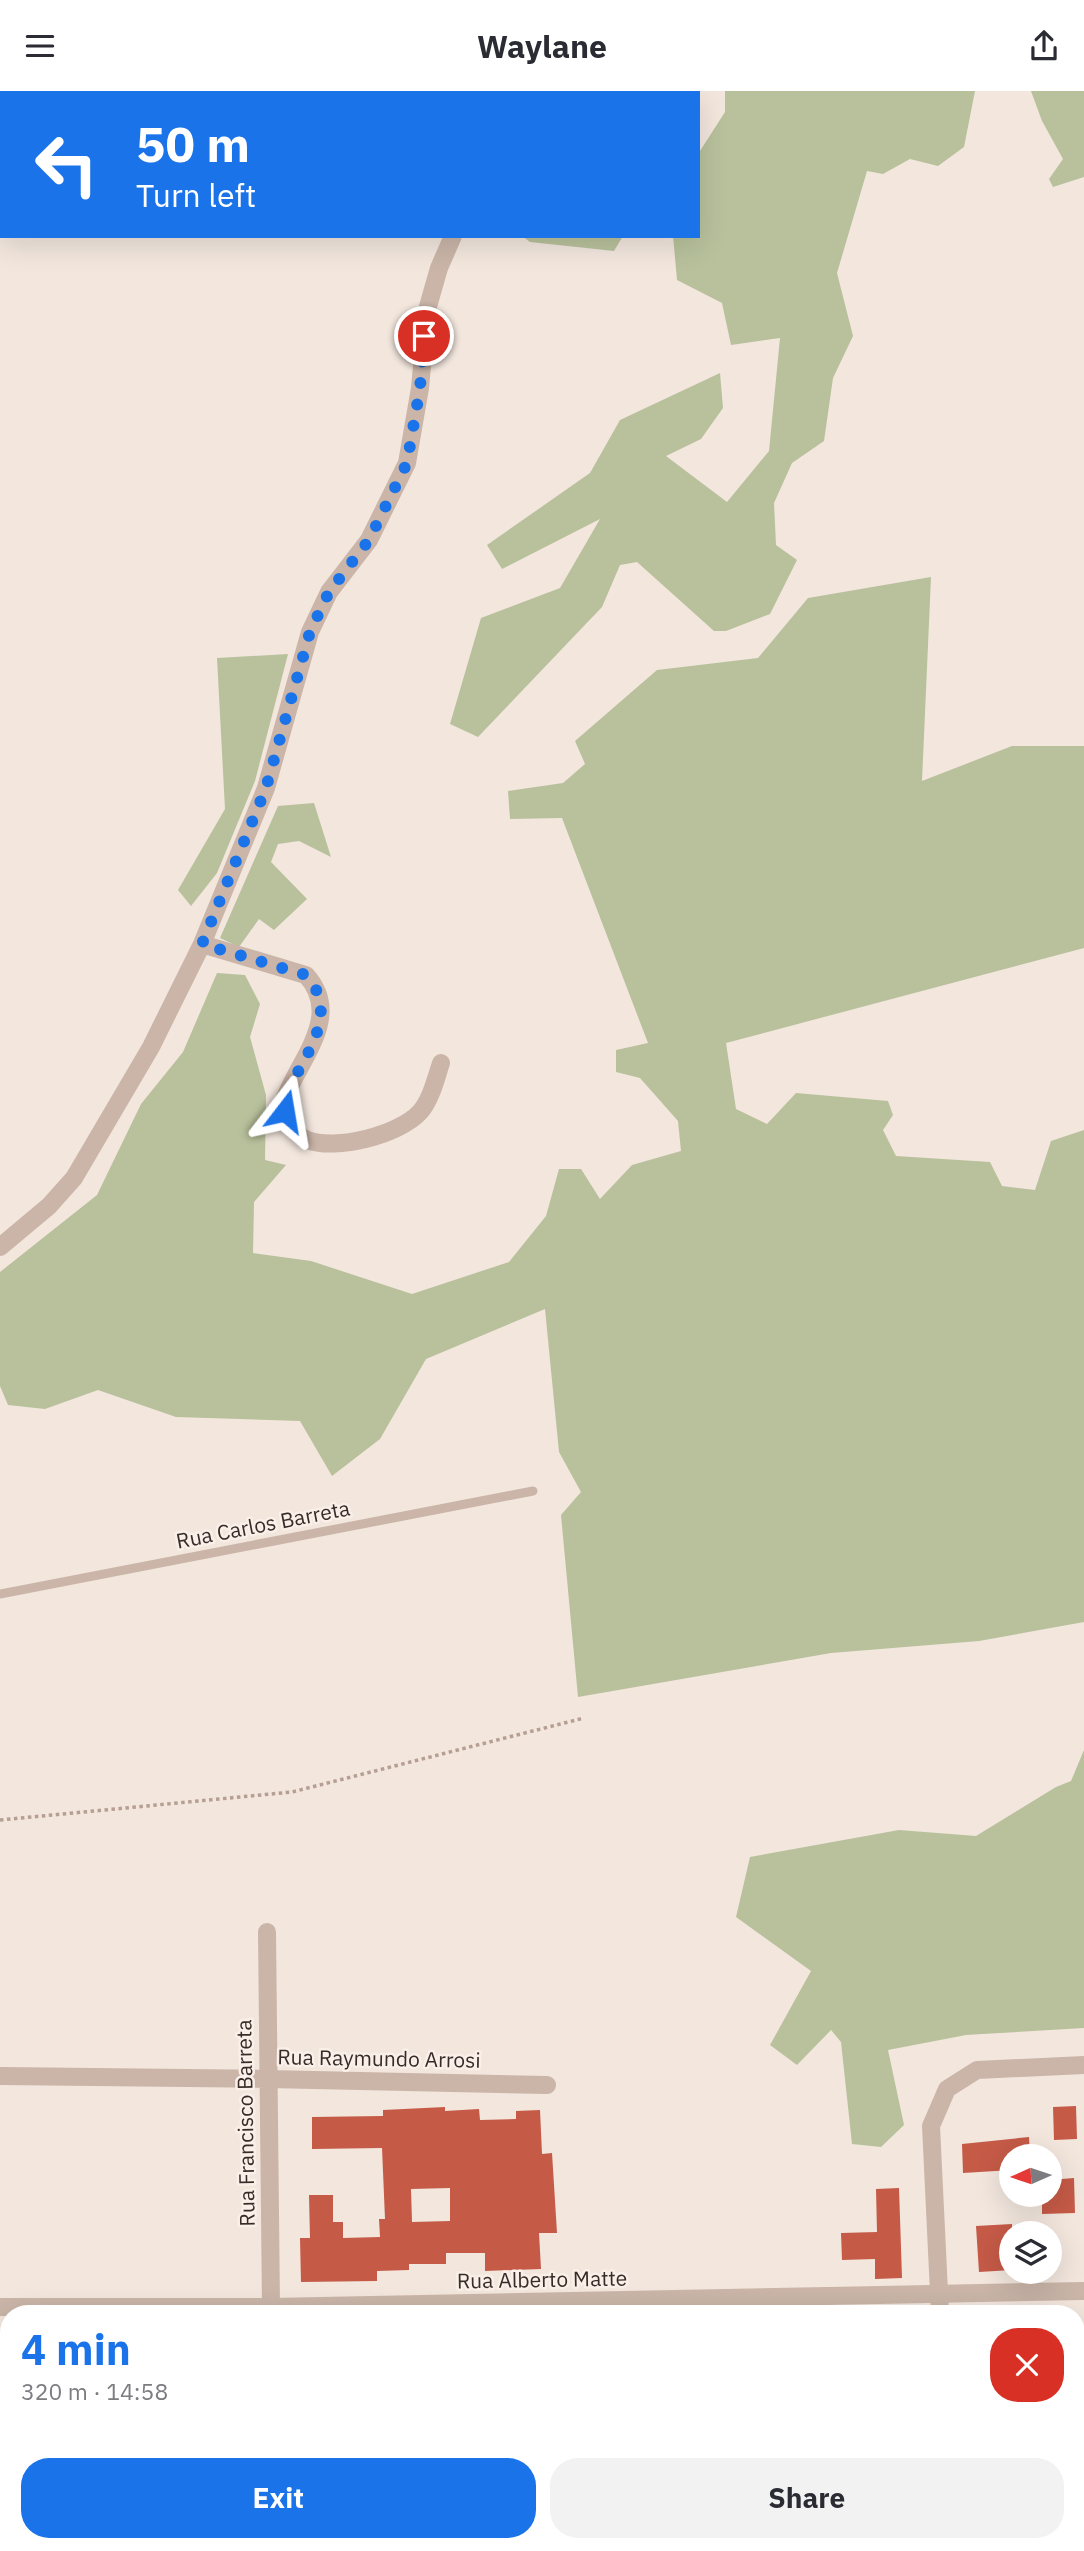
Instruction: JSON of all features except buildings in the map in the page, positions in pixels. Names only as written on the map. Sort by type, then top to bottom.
[{"type":"street","points":[[0,1247],[49,1206],[74,1178],[152,1047],[202,944],[266,788],[310,632],[329,592],[369,540],[407,463],[420,388],[427,310],[439,268],[452,238]]},
{"type":"street","points":[[202,944],[306,975],[317,987],[322,1013],[315,1038],[284,1100],[290,1124],[305,1139],[325,1144],[351,1142],[399,1126],[419,1112],[441,1063]]},
{"type":"street","name":"Rua Francisco Barreta","points":[[267,1932],[271,2305]]},
{"type":"street","points":[[939,2304],[931,2126],[947,2089],[977,2070],[1084,2066]]},
{"type":"street","name":"Rua Raymundo Arrosi","points":[[0,2076],[547,2085]]},
{"type":"street","name":"Rua Alberto Matte","points":[[828,2305],[939,2304],[1084,2291]]},
{"type":"lane","name":"Rua Carlos Barreta","points":[[0,1594],[533,1491]]},
{"type":"path","points":[[0,1820],[292,1792],[584,1718]]},
{"type":"green space","points":[[725,91],[975,91],[964,147],[938,166],[910,159],[883,174],[867,171],[837,273],[853,336],[833,378],[824,441],[792,463],[774,503],[776,545],[797,560],[770,614],[726,631],[714,631],[637,562],[620,565],[602,607],[478,737],[450,724],[481,618],[560,588],[600,519],[502,569],[487,545],[590,473],[620,420],[720,373],[723,408],[701,439],[666,456],[727,502],[769,451],[780,338],[731,345],[722,303],[677,280],[673,238],[700,238],[700,151],[725,112]]},
{"type":"green space","points":[[1031,91],[1084,91],[1084,177],[1053,187],[1049,179],[1063,159],[1042,121]]},
{"type":"green space","points":[[525,238],[622,238],[614,251],[530,242]]},
{"type":"green space","points":[[931,577],[922,781],[1012,746],[1084,746],[1084,948],[726,1043],[736,1109],[767,1124],[796,1093],[888,1101],[893,1115],[883,1130],[896,1156],[990,1162],[1002,1186],[1035,1190],[1051,1141],[1084,1130],[1084,1622],[979,1641],[831,1653],[578,1697],[561,1515],[581,1492],[559,1452],[545,1309],[426,1359],[380,1439],[332,1476],[300,1421],[176,1417],[98,1390],[45,1409],[8,1405],[0,1386],[0,1272],[97,1195],[141,1104],[183,1052],[217,973],[245,975],[260,1004],[250,1037],[266,1095],[265,1160],[286,1165],[254,1202],[253,1253],[311,1261],[412,1294],[509,1262],[546,1216],[559,1169],[581,1169],[600,1199],[632,1165],[681,1151],[678,1121],[640,1078],[616,1072],[616,1050],[648,1043],[562,818],[510,819],[508,791],[563,783],[585,764],[575,741],[657,670],[758,658],[808,598]]},
{"type":"green space","points":[[288,654],[255,781],[217,873],[191,906],[178,890],[225,809],[217,658]]},
{"type":"green space","points":[[314,803],[331,857],[299,841],[278,844],[271,862],[307,899],[274,930],[259,919],[239,947],[220,938],[278,806]]},
{"type":"green space","points":[[1084,1750],[1084,2028],[966,2035],[888,2050],[904,2125],[881,2147],[852,2144],[841,2042],[831,2030],[797,2065],[770,2045],[811,1971],[736,1917],[750,1857],[899,1830],[976,1836],[1056,1787],[1071,1781]]},
{"type":"route","points":[[285,1111],[284,1100],[290,1084],[315,1038],[322,1013],[317,987],[306,975],[202,944],[266,788],[310,632],[329,592],[369,540],[407,463],[420,388],[424,336]]}]
